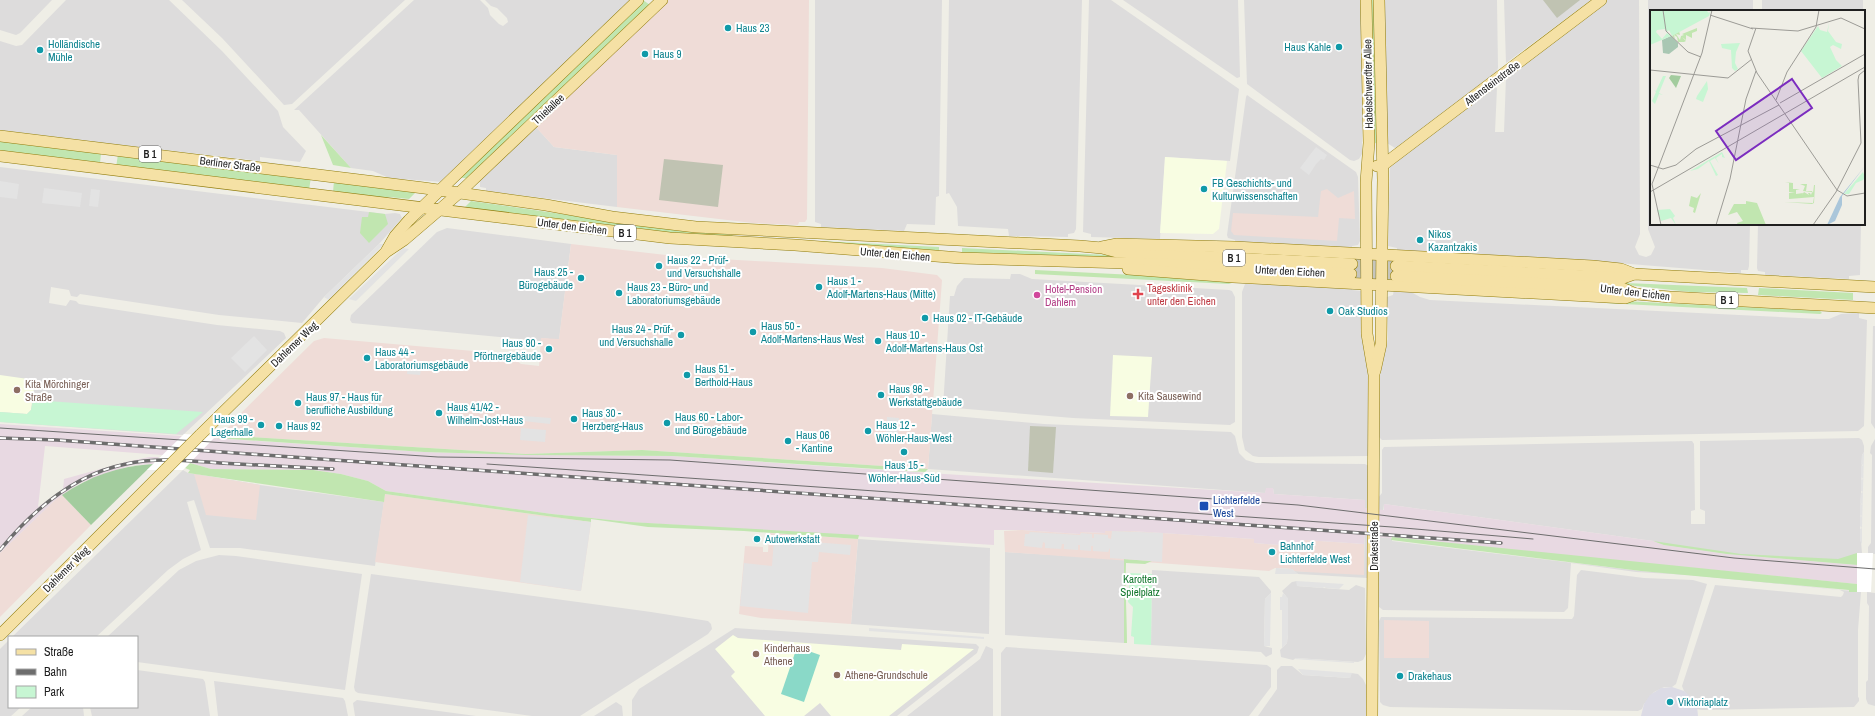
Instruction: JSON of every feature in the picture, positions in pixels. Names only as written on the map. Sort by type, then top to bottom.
[{"type":"main road","name":"Thielallee","points":[[441,190],[638,0]]},
{"type":"main road","name":"Habelschwerdter Allee","points":[[1366,0],[1369,143],[1367,168],[1367,254]]},
{"type":"main road","name":"Habelschwerdter Allee","points":[[1379,0],[1383,165],[1381,285]]},
{"type":"main road","name":"Altensteinstraße","points":[[1383,165],[1601,0]]},
{"type":"main road","name":"Thielallee","points":[[440,210],[656,2]]},
{"type":"main road","name":"Berliner Straße","points":[[0,136],[459,193]]},
{"type":"main road","name":"Berliner Straße","points":[[0,156],[440,210]]},
{"type":"main road","points":[[1367,168],[1383,165]]},
{"type":"main road","name":"Dahlemer Weg","points":[[386,252],[395,236],[441,190]]},
{"type":"main road","name":"Unter den Eichen","points":[[440,210],[670,238],[961,258],[1107,264],[1351,269],[1117,252],[1102,248],[696,227],[612,217],[532,203],[459,193]]},
{"type":"main road","name":"Dahlemer Weg","points":[[0,635],[386,252],[404,240],[440,210]]},
{"type":"main road","points":[[738,243],[739,229]]},
{"type":"main road","points":[[1102,248],[1117,244],[1132,244],[1367,254],[1593,266],[1621,269],[1634,274]]},
{"type":"main road","name":"Drakestraße","points":[[1367,254],[1367,334],[1374,375],[1372,716]]},
{"type":"main road","points":[[1107,264],[1134,271],[1160,273],[1624,298],[1636,294]]},
{"type":"main road","name":"Unter den Eichen","points":[[1875,287],[1634,274],[1623,278],[1396,271],[1622,288],[1636,294],[1875,308]]},
{"type":"main road","name":"Drakestraße","points":[[1374,375],[1381,344],[1381,285]]},
{"type":"shaded area","points":[[0,0],[52,0],[20,33],[16,35],[0,30]]},
{"type":"shaded area","points":[[66,0],[169,0],[222,51],[278,111],[283,127],[306,151],[300,162],[260,157],[260,161],[122,145],[120,147],[94,144],[92,141],[0,130],[0,41],[16,46],[22,45]]},
{"type":"shaded area","points":[[182,0],[405,0],[292,104],[284,105],[222,38]]},
{"type":"shaded area","points":[[414,0],[480,0],[488,8],[490,15],[503,26],[508,22],[507,18],[497,8],[491,6],[485,0],[633,0],[442,182],[389,178],[373,171],[351,168],[299,110],[294,110]]},
{"type":"shaded area","points":[[666,0],[809,0],[807,219],[805,222],[799,222],[798,225],[753,223],[617,207],[617,155],[554,147],[535,126]]},
{"type":"shaded area","points":[[815,0],[942,0],[939,196],[936,197],[935,225],[907,224],[904,231],[821,227],[821,224],[815,222]]},
{"type":"shaded area","points":[[949,0],[1082,0],[1076,229],[1074,233],[1068,234],[1068,237],[1009,236],[1008,229],[958,226],[957,207],[949,193],[946,194]]},
{"type":"shaded area","points":[[1089,0],[1111,0],[1239,89],[1230,161],[1165,157],[1160,239],[1091,237],[1091,234],[1083,232]]},
{"type":"shaded area","points":[[1123,0],[1238,0],[1240,77],[1237,78]]},
{"type":"shaded area","points":[[1244,0],[1362,0],[1364,65],[1362,154],[1359,159],[1354,161],[1350,160],[1247,84]]},
{"type":"shaded area","points":[[1384,0],[1497,0],[1498,68],[1496,73],[1400,146],[1395,148],[1387,143]]},
{"type":"shaded area","points":[[1504,0],[1591,0],[1506,63]]},
{"type":"shaded area","points":[[1543,0],[1580,0],[1557,18]]},
{"type":"shaded area","points":[[1607,0],[1639,0],[1640,234],[1635,247],[1639,255],[1646,257],[1651,255],[1655,247],[1648,229],[1648,0],[1753,0],[1753,10],[1650,10],[1650,225],[1750,225],[1748,270],[1741,270],[1741,273],[1593,261],[1397,251],[1397,248],[1388,246],[1390,167],[1493,87],[1497,88],[1495,132],[1504,132],[1506,77]]},
{"type":"shaded area","points":[[1762,0],[1863,0],[1863,10],[1762,10]]},
{"type":"shaded area","points":[[1247,95],[1356,172],[1358,177],[1360,241],[1358,245],[1352,246],[1352,249],[1235,243],[1235,240],[1228,238],[1227,235]]},
{"type":"shaded area","points":[[535,126],[554,147],[617,155],[617,207],[486,191],[486,188],[480,187],[480,179],[516,144],[518,145]]},
{"type":"shaded area","points":[[122,145],[299,166],[301,169],[120,147]]},
{"type":"shaded area","points":[[1316,147],[1327,155],[1324,160],[1321,159],[1316,164],[1309,175],[1300,168]]},
{"type":"shaded area","points":[[1165,157],[1227,161],[1219,229],[1213,234],[1160,233]]},
{"type":"shaded area","points":[[664,159],[723,165],[718,207],[659,200]]},
{"type":"shaded area","points":[[0,167],[385,214],[395,213],[400,214],[402,218],[379,244],[324,297],[302,323],[219,315],[80,294],[77,297],[71,296],[69,290],[51,287],[49,303],[66,306],[70,300],[76,301],[79,304],[217,325],[280,331],[284,333],[286,338],[183,435],[0,422]]},
{"type":"shaded area","points":[[0,181],[19,184],[17,199],[0,197]]},
{"type":"shaded area","points":[[44,188],[82,193],[80,207],[42,203]]},
{"type":"shaded area","points":[[91,189],[100,190],[98,207],[89,206]]},
{"type":"shaded area","points":[[1327,189],[1338,198],[1354,191],[1355,219],[1339,218],[1337,241],[1234,235],[1231,231],[1233,213],[1318,217],[1321,191]]},
{"type":"shaded area","points":[[1758,225],[1861,225],[1860,275],[1849,276],[1849,279],[1765,275],[1765,272],[1758,271]]},
{"type":"shaded area","points":[[447,228],[571,244],[559,340],[541,338],[541,341],[352,323],[350,320],[351,315],[437,232]]},
{"type":"shaded area","points":[[379,244],[384,244],[329,300],[324,297]]},
{"type":"shaded area","points":[[571,244],[683,257],[882,268],[937,275],[942,280],[928,469],[642,450],[526,454],[218,435],[231,425],[230,424],[314,341],[324,338],[508,354],[521,364],[539,366],[541,338],[559,339]]},
{"type":"shaded area","points":[[403,248],[409,249],[356,301],[349,299]]},
{"type":"shaded area","points":[[1011,274],[1020,274],[1032,279],[1232,291],[1235,297],[1235,422],[1230,425],[1073,418],[943,407],[950,296],[954,296],[957,286],[964,278],[1010,279]]},
{"type":"shaded area","points":[[1245,284],[1352,286],[1352,290],[1361,291],[1369,373],[1368,456],[1259,457],[1253,456],[1245,450],[1242,437],[1242,292]]},
{"type":"shaded area","points":[[1394,289],[1411,292],[1430,300],[1820,319],[1829,319],[1841,314],[1859,313],[1859,318],[1867,320],[1864,426],[1858,431],[1382,440],[1379,437],[1379,375],[1388,339],[1387,297],[1393,295]]},
{"type":"shaded area","points":[[1873,326],[1875,326],[1875,429],[1871,423]]},
{"type":"shaded area","points":[[254,336],[267,350],[245,372],[231,358]]},
{"type":"shaded area","name":"Kita Sausewind","points":[[1113,355],[1152,357],[1148,417],[1110,416]]},
{"type":"shaded area","points":[[408,362],[422,364],[420,375],[407,374]]},
{"type":"shaded area","name":"Kita Mörchinger Straße","points":[[0,375],[35,380],[31,410],[27,414],[0,412]]},
{"type":"shaded area","points":[[932,414],[1044,424],[1231,432],[1235,436],[1239,453],[1246,460],[1256,463],[1365,464],[1369,466],[1367,578],[1298,574],[1294,571],[1364,574],[1365,500],[1274,494],[1273,488],[1267,488],[1265,493],[928,469]]},
{"type":"shaded area","points":[[523,416],[551,418],[550,424],[523,421]]},
{"type":"shaded area","points":[[887,417],[899,418],[897,444],[885,443]]},
{"type":"shaded area","points":[[0,424],[424,452],[526,455],[673,456],[1265,493],[1266,488],[1273,488],[1274,494],[1365,500],[1365,508],[1384,510],[1384,504],[1653,541],[1664,545],[1727,554],[1858,565],[1857,584],[1365,536],[1364,544],[1305,540],[1305,547],[1254,543],[1254,539],[1131,531],[1105,531],[1105,533],[1080,532],[1080,534],[1022,530],[994,530],[994,545],[630,522],[552,514],[386,491],[368,481],[341,474],[313,470],[211,469],[162,455],[45,446],[38,507],[63,490],[64,479],[126,462],[149,457],[159,457],[153,464],[132,465],[80,483],[54,501],[0,553]]},
{"type":"shaded area","points":[[1030,426],[1056,427],[1053,473],[1028,471]]},
{"type":"shaded area","points":[[521,428],[546,430],[545,442],[520,440]]},
{"type":"shaded area","points":[[1859,438],[1862,440],[1864,452],[1862,455],[1860,529],[1862,553],[1857,553],[1858,565],[1727,554],[1664,545],[1653,541],[1384,504],[1382,521],[1382,538],[1392,538],[1392,541],[1641,571],[1710,576],[1861,592],[1858,630],[1859,701],[1854,707],[1702,710],[1697,709],[1694,701],[1684,691],[1682,686],[1715,585],[1841,597],[1844,592],[1840,590],[1689,575],[1636,572],[1571,563],[1568,608],[1564,612],[1383,610],[1379,607],[1378,498],[1382,493],[1382,450],[1384,447],[1692,441],[1694,444],[1695,510],[1691,511],[1691,524],[1705,524],[1705,511],[1700,509],[1700,441]]},
{"type":"shaded area","points":[[1875,439],[1875,554],[1868,553],[1868,547],[1871,543],[1872,455],[1870,453],[1871,446]]},
{"type":"shaded area","points":[[1864,452],[1863,492],[1861,491],[1861,480],[1863,479],[1861,477],[1861,467],[1863,465],[1861,464],[1862,455]]},
{"type":"shaded area","points":[[183,470],[188,473],[260,485],[384,502],[375,566],[240,548],[210,548],[194,500],[187,502],[201,550],[183,559],[168,570],[97,636],[13,636]]},
{"type":"shaded area","points":[[194,474],[260,485],[256,520],[206,515]]},
{"type":"shaded area","points":[[1863,492],[1862,528],[1860,526],[1860,517],[1862,516],[1860,515],[1860,505],[1862,504],[1860,503],[1861,493]]},
{"type":"shaded area","points":[[385,494],[591,522],[581,591],[375,562]]},
{"type":"shaded area","points":[[62,495],[91,525],[0,617],[0,553]]},
{"type":"shaded area","points":[[528,515],[591,522],[581,591],[520,582]]},
{"type":"shaded area","points":[[1862,528],[1862,544],[1860,541],[1860,529]]},
{"type":"shaded area","points":[[1022,530],[1080,534],[1080,532],[1104,533],[1105,531],[1131,531],[1254,539],[1254,543],[1305,547],[1305,540],[1364,544],[1364,575],[1306,572],[1275,568],[1269,571],[1005,552],[1004,531]]},
{"type":"shaded area","points":[[1112,531],[1163,533],[1162,562],[1110,558],[1110,548],[1108,552],[1093,551],[1093,546],[1091,546],[1091,551],[1080,550],[1080,545],[1078,545],[1078,550],[1064,549],[1064,544],[1062,544],[1061,549],[1045,548],[1045,543],[1043,542],[1042,548],[1024,546],[1025,534],[1029,534],[1030,532],[1080,535],[1081,533],[1092,534],[1092,538],[1094,538],[1094,534],[1108,535],[1108,538],[1111,539]]},
{"type":"shaded area","points":[[769,533],[858,539],[851,624],[761,618],[739,614],[745,546],[763,547],[763,552],[768,552]]},
{"type":"shaded area","points":[[774,539],[851,545],[850,555],[819,552],[818,562],[812,562],[808,613],[740,606],[744,563],[772,566]]},
{"type":"shaded area","points":[[858,539],[990,548],[989,634],[851,624]]},
{"type":"shaded area","points":[[1005,552],[1124,559],[1124,643],[1005,635]]},
{"type":"shaded area","points":[[219,555],[236,556],[362,574],[345,690],[138,662],[138,636],[108,636],[179,570],[196,561]]},
{"type":"shaded area","points":[[1276,568],[1292,569],[1298,574],[1275,574]]},
{"type":"shaded area","points":[[1152,570],[1259,577],[1271,591],[1265,599],[1264,646],[1272,648],[1272,654],[1266,657],[1261,652],[1151,645]]},
{"type":"shaded area","points":[[1581,570],[1644,578],[1693,580],[1707,584],[1676,684],[1672,687],[1664,687],[1654,692],[1644,704],[1642,709],[1638,711],[1390,707],[1383,705],[1380,702],[1379,621],[1381,617],[1572,619],[1574,616],[1577,575]]},
{"type":"shaded area","points":[[371,574],[708,621],[711,624],[712,629],[708,634],[580,716],[532,716],[358,693],[355,691],[354,687]]},
{"type":"shaded area","points":[[1296,581],[1344,584],[1339,589],[1323,588],[1297,586]]},
{"type":"shaded area","points":[[1297,581],[1297,586],[1349,590],[1356,585],[1365,588],[1366,654],[1363,660],[1358,662],[1296,658],[1293,660],[1281,657],[1280,650],[1287,643],[1288,634],[1288,599],[1282,591],[1292,582]]},
{"type":"shaded area","points":[[1867,592],[1875,593],[1875,706],[1868,704],[1866,699],[1866,682],[1868,680],[1869,606],[1867,603]]},
{"type":"shaded area","points":[[1271,593],[1270,646],[1264,646],[1265,599]]},
{"type":"shaded area","points":[[1283,593],[1288,598],[1288,634],[1287,643],[1282,648],[1282,610],[1280,610],[1280,597],[1282,597]]},
{"type":"shaded area","points":[[1384,620],[1429,621],[1429,658],[1384,658]]},
{"type":"shaded area","name":"Athene-Grundschule","points":[[735,628],[976,644],[979,647],[977,653],[897,716],[632,716],[632,700],[639,689]]},
{"type":"shaded area","points":[[869,628],[984,637],[984,639],[869,631]]},
{"type":"shaded area","name":"Athene-Grundschule","points":[[733,635],[738,638],[901,650],[902,644],[974,649],[889,716],[831,716],[820,703],[804,716],[765,716],[731,676],[735,672],[715,649]]},
{"type":"shaded area","points":[[8,641],[8,708],[20,708],[11,716],[0,716],[0,649]]},
{"type":"shaded area","points":[[986,646],[993,649],[993,716],[907,716],[980,659]]},
{"type":"shaded area","points":[[797,647],[820,655],[804,702],[781,694]]},
{"type":"shaded area","points":[[1006,647],[1267,665],[1271,668],[1271,687],[1249,716],[1001,716],[1001,653]]},
{"type":"shaded area","points":[[1294,659],[1354,662],[1354,663]]},
{"type":"shaded area","points":[[1281,666],[1292,666],[1303,675],[1350,678],[1351,673],[1358,674],[1366,685],[1366,716],[1258,716],[1277,689],[1277,670]]},
{"type":"shaded area","points":[[1298,669],[1352,673],[1350,678],[1303,675]]},
{"type":"shaded area","points":[[138,670],[203,679],[205,682],[210,716],[92,716],[90,708],[138,708]]},
{"type":"shaded area","points":[[214,681],[343,698],[348,716],[218,716]]},
{"type":"shaded area","name":"Viktoriaplatz","points":[[1672,687],[1684,691],[1692,698],[1697,706],[1698,716],[1641,716],[1644,704],[1650,695],[1661,688]]},
{"type":"shaded area","points":[[357,700],[476,716],[355,716],[353,703]]},
{"type":"shaded area","points":[[616,702],[622,706],[623,716],[594,716]]},
{"type":"shaded area","points":[[31,708],[83,708],[84,716],[22,716]]},
{"type":"green space","points":[[643,0],[650,5],[470,179],[457,177]]},
{"type":"green space","points":[[1369,0],[1376,0],[1379,142],[1373,144]]},
{"type":"green space","points":[[321,135],[351,168],[333,165]]},
{"type":"green space","points":[[0,140],[101,153],[100,164],[0,153]]},
{"type":"green space","points":[[118,154],[311,177],[309,190],[116,168]]},
{"type":"green space","points":[[334,180],[418,190],[409,199],[389,197],[381,199],[333,193]]},
{"type":"green space","points":[[471,201],[589,218],[732,235],[734,237],[688,236],[463,209]]},
{"type":"green space","points":[[369,212],[385,214],[388,224],[369,243],[360,233],[362,217],[368,217]]},
{"type":"green space","points":[[821,241],[939,247],[939,252],[820,243]]},
{"type":"green space","points":[[962,248],[1148,257],[1149,260],[962,253]]},
{"type":"green space","points":[[1035,270],[1234,280],[1234,282],[1229,284],[1035,274]]},
{"type":"green space","points":[[1601,282],[1747,288],[1748,293],[1690,292]]},
{"type":"green space","points":[[1759,288],[1853,293],[1853,300],[1758,295]]},
{"type":"green space","points":[[1605,300],[1820,311],[1822,313],[1604,303]]},
{"type":"green space","points":[[33,400],[203,412],[176,434],[0,422],[0,412],[27,414],[31,410]]},
{"type":"green space","points":[[218,435],[526,454],[642,450],[928,469],[925,472],[673,456],[526,455],[424,452],[215,438]]},
{"type":"green space","points":[[190,463],[211,469],[313,470],[341,474],[368,481],[386,491],[552,514],[630,522],[859,535],[858,539],[744,531],[648,527],[591,519],[591,522],[385,494],[384,502],[188,473],[190,470],[185,468]]},
{"type":"green space","points":[[153,464],[91,525],[62,495],[83,482],[105,473],[128,467]]},
{"type":"green space","points":[[1392,537],[1857,584],[1857,592],[1849,592],[1849,590],[1641,571],[1391,540]]},
{"type":"green space","points":[[1653,541],[1741,554],[1838,559],[1857,553],[1858,565],[1727,554],[1664,545]]},
{"type":"green space","points":[[1124,559],[1152,561],[1145,564],[1126,563],[1127,643],[1124,643]]},
{"type":"green space","name":"Karotten Spielplatz","points":[[1130,573],[1152,574],[1151,645],[1134,644],[1134,637],[1131,636],[1133,607],[1128,602]]},
{"type":"pier","points":[[184,434],[216,436],[183,470],[147,470]]},
{"type":"pier","points":[[1857,553],[1873,553],[1871,592],[1857,592]]},
{"type":"tunnel","points":[[1352,264],[1396,266]]},
{"type":"tunnel","points":[[1351,274],[1396,276]]},
{"type":"tram line","points":[[0,428],[438,457],[670,460],[1298,505],[1734,558],[1875,569]]},
{"type":"tram line","points":[[487,464],[1392,527],[1533,539]]},
{"type":"railway","points":[[0,438],[57,440],[1501,543]]},
{"type":"railway","points":[[0,550],[40,508],[72,485],[89,476],[126,464],[173,460],[333,469]]},
{"type":"place","name":"Haus 23","points":[[728,28]]},
{"type":"place","name":"Haus Kahle","points":[[1339,47]]},
{"type":"place","name":"Holländische Mühle","points":[[40,50]]},
{"type":"place","name":"Haus 9","points":[[645,54]]},
{"type":"place","name":"FB Geschichts- und Kulturwissenschaften","points":[[1204,189]]},
{"type":"place","name":"Nikos Kazantzakis","points":[[1420,240]]},
{"type":"place","name":"Haus 22 - Prüf- und Versuchshalle","points":[[659,266]]},
{"type":"place","name":"Haus 25 - Bürogebäude","points":[[581,278]]},
{"type":"place","name":"Haus 1 - Adolf-Martens-Haus (Mitte)","points":[[819,287]]},
{"type":"place","name":"Haus 23 - Büro- und Laboratoriumsgebäude","points":[[619,293]]},
{"type":"place","name":"Tagesklinik unter den Eichen","points":[[1138,294]]},
{"type":"place","name":"Hotel-Pension Dahlem","points":[[1037,295]]},
{"type":"place","name":"Oak Studios","points":[[1330,311]]},
{"type":"place","name":"Haus 02 - IT-Gebäude","points":[[925,318]]},
{"type":"place","name":"Haus 50 - Adolf-Martens-Haus West","points":[[753,332]]},
{"type":"place","name":"Haus 24 - Prüf- und Versuchshalle","points":[[681,335]]},
{"type":"place","name":"Haus 10 - Adolf-Martens-Haus Ost","points":[[878,341]]},
{"type":"place","name":"Haus 90 - Pförtnergebäude","points":[[549,349]]},
{"type":"place","name":"Haus 44 - Laboratoriumsgebäude","points":[[367,358]]},
{"type":"place","name":"Haus 51 - Berthold-Haus","points":[[687,375]]},
{"type":"place","name":"Kita Mörchinger Straße","points":[[17,390]]},
{"type":"place","name":"Haus 96 - Werkstattgebäude","points":[[881,395]]},
{"type":"place","name":"Kita Sausewind","points":[[1130,396]]},
{"type":"place","name":"Haus 97 - Haus für berufliche Ausbildung","points":[[298,403]]},
{"type":"place","name":"Haus 41/42 - Wilhelm-Jost-Haus","points":[[439,413]]},
{"type":"place","name":"Haus 30 - Herzberg-Haus","points":[[574,419]]},
{"type":"place","name":"Haus 60 - Labor- und Bürogebäude","points":[[667,423]]},
{"type":"place","name":"Haus 99 - Lagerhalle","points":[[261,425]]},
{"type":"place","name":"Haus 92","points":[[279,426]]},
{"type":"place","name":"Haus 12 - Wöhler-Haus-West","points":[[868,431]]},
{"type":"place","name":"Haus 06 - Kantine","points":[[788,441]]},
{"type":"place","name":"Haus 15 - Wöhler-Haus-Süd","points":[[904,452]]},
{"type":"place","name":"Lichterfelde West","points":[[1204,506]]},
{"type":"place","name":"Autowerkstatt","points":[[757,539]]},
{"type":"place","name":"Bahnhof Lichterfelde West","points":[[1272,552]]},
{"type":"place","name":"Kinderhaus Athene","points":[[756,654]]},
{"type":"place","name":"Athene-Grundschule","points":[[837,675]]},
{"type":"place","name":"Drakehaus","points":[[1400,676]]},
{"type":"place","name":"Viktoriaplatz","points":[[1670,702]]}]
